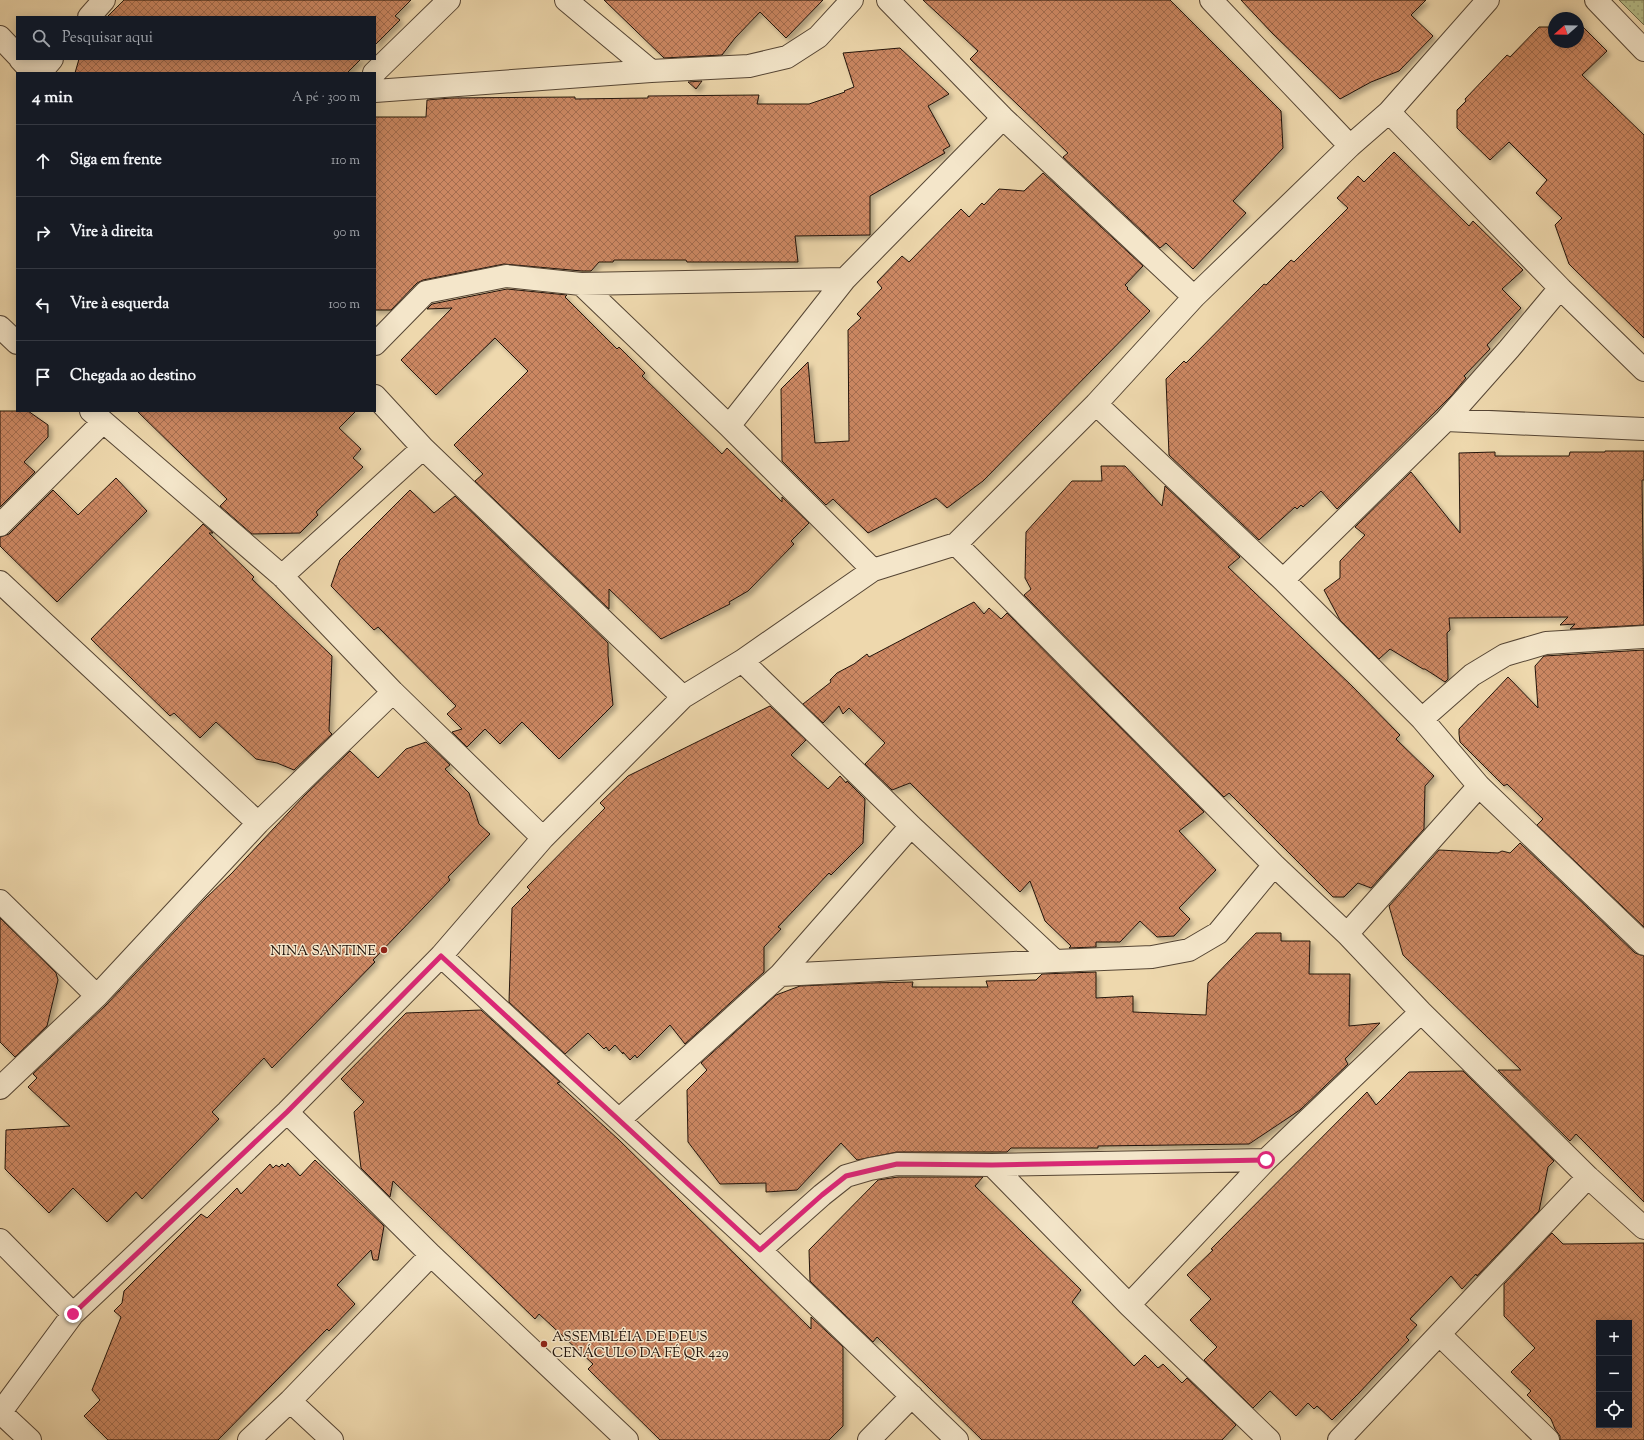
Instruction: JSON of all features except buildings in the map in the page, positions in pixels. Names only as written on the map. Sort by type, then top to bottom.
[{"type":"street","points":[[90,16],[104,0]]},
{"type":"street","points":[[375,72],[449,0]]},
{"type":"street","points":[[566,0],[651,71]]},
{"type":"street","points":[[376,91],[651,71],[749,66],[787,57],[818,37],[852,0]]},
{"type":"street","points":[[888,0],[1003,118],[1194,296]]},
{"type":"street","points":[[1211,0],[1350,146]]},
{"type":"street","points":[[30,1440],[0,1412],[73,1314],[287,1112],[441,956],[543,838],[683,697],[742,661],[873,570],[956,544],[1096,404],[1194,296],[1350,146],[1389,112],[1488,0]]},
{"type":"street","points":[[1596,0],[1644,50]]},
{"type":"street","points":[[0,37],[16,54]]},
{"type":"street","points":[[21,60],[33,72]]},
{"type":"street","points":[[41,72],[51,60]]},
{"type":"street","points":[[1389,112],[1560,288],[1644,370]]},
{"type":"street","points":[[729,426],[845,279],[1003,118]]},
{"type":"street","points":[[376,343],[426,292],[506,276],[581,284],[845,279]]},
{"type":"street","points":[[581,284],[729,426],[873,570]]},
{"type":"street","points":[[1283,580],[1446,420],[1509,349],[1560,288]]},
{"type":"street","points":[[0,327],[16,342]]},
{"type":"street","points":[[376,397],[424,448],[683,697]]},
{"type":"street","points":[[1096,404],[1283,580],[1422,719],[1479,786],[1644,944]]},
{"type":"street","points":[[0,525],[97,416],[282,576],[393,692],[543,838]]},
{"type":"street","points":[[1446,420],[1644,429]]},
{"type":"street","points":[[282,576],[424,448]]},
{"type":"street","points":[[956,544],[1274,865],[1347,934],[1421,1012],[1588,1177],[1644,1228]]},
{"type":"street","points":[[0,582],[258,823]]},
{"type":"street","points":[[1422,719],[1472,675],[1505,655],[1546,643],[1642,639]]},
{"type":"street","points":[[742,661],[911,826],[1055,961]]},
{"type":"street","points":[[0,1088],[97,996],[258,823],[393,692]]},
{"type":"street","points":[[1347,934],[1479,786]]},
{"type":"street","points":[[619,1120],[780,975],[911,826]]},
{"type":"street","points":[[780,975],[1152,956],[1189,950],[1218,932],[1274,865]]},
{"type":"street","points":[[0,901],[97,996]]},
{"type":"street","points":[[441,956],[760,1250],[957,1440]]},
{"type":"street","points":[[1129,1305],[1266,1160],[1421,1012]]},
{"type":"street","points":[[287,1112],[431,1255],[627,1440]]},
{"type":"street","points":[[760,1250],[822,1195],[846,1176],[897,1164],[992,1165],[1266,1160]]},
{"type":"street","points":[[992,1165],[1129,1305],[1268,1440]]},
{"type":"street","points":[[1339,1440],[1588,1177]]},
{"type":"street","points":[[0,1240],[73,1314]]},
{"type":"street","points":[[249,1440],[290,1401],[431,1255]]},
{"type":"street","points":[[1440,1335],[1548,1440]]},
{"type":"street","points":[[869,1440],[912,1396]]},
{"type":"street","points":[[290,1401],[332,1440]]},
{"type":"green space","points":[[1619,0],[1644,0],[1644,25]]},
{"type":"place","name":"NINA SANTINE","points":[[384,950]]},
{"type":"place","name":"ASSEMBLÉIA DE DEUS CENÁCULO DA FÉ QR 429","points":[[544,1344]]},
{"type":"route","points":[[73,1314],[287,1112],[441,956],[760,1250],[822,1195],[846,1176],[870,1169],[897,1164],[992,1165],[1266,1160]]}]
